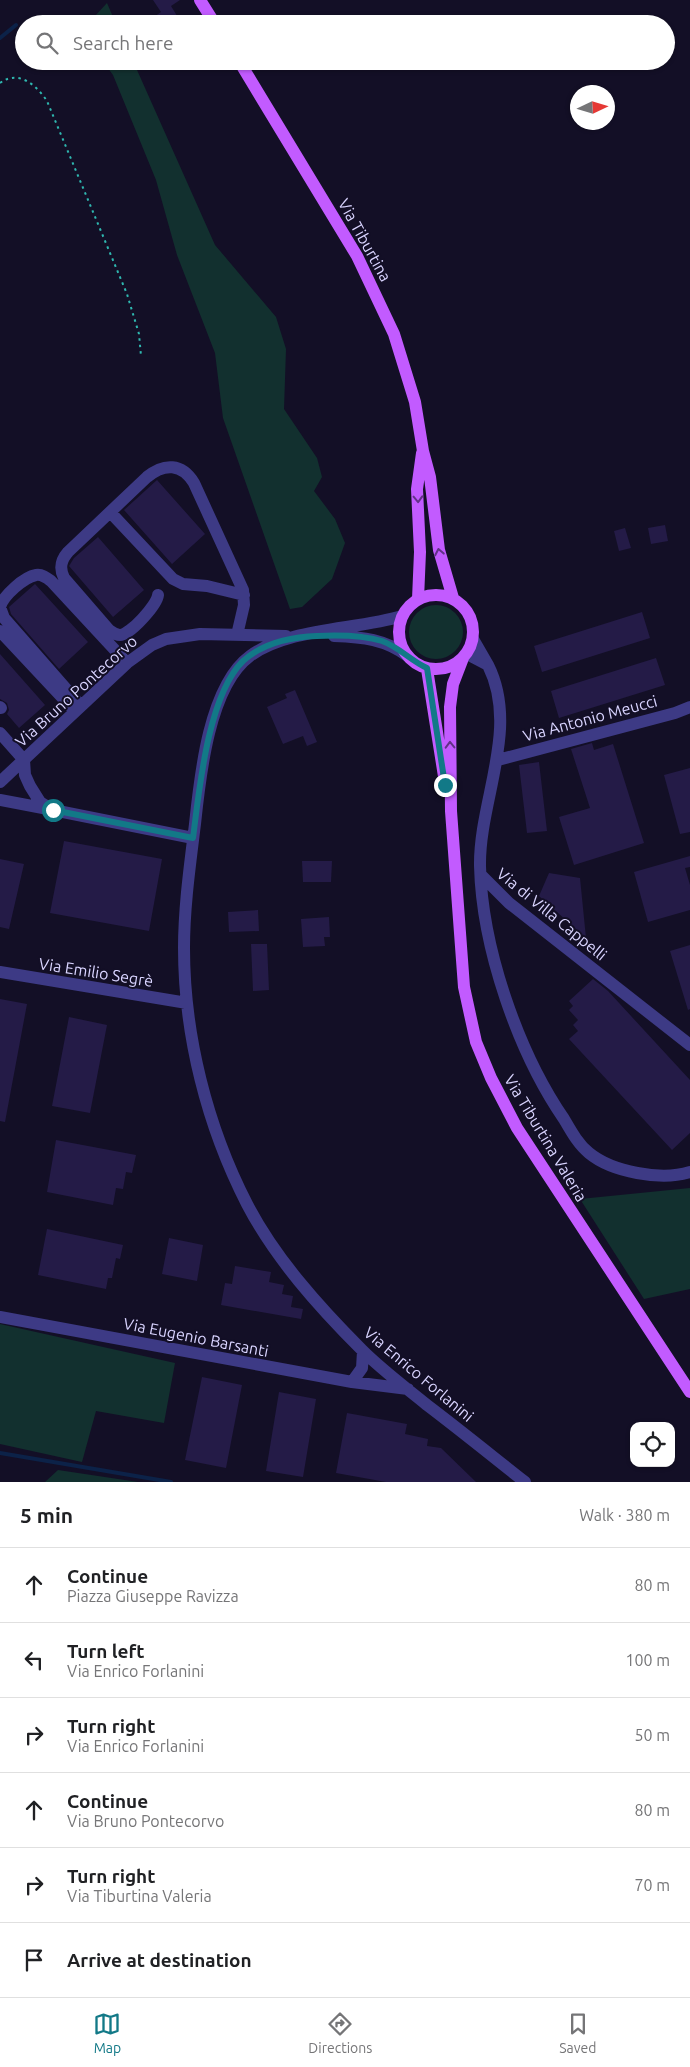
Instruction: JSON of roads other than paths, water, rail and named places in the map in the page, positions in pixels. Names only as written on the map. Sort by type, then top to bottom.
[{"type":"main road","points":[[200,0],[209,15]]},
{"type":"main road","name":"Via Tiburtina","points":[[245,70],[344,234],[380,301],[410,384],[419,421],[423,451],[430,477],[440,558],[453,598],[463,606],[470,616],[474,627],[473,639]]},
{"type":"main road","name":"Via Tiburtina","points":[[418,599],[420,552],[417,489],[423,451]]},
{"type":"main road","points":[[453,598],[436,595],[418,599],[409,606],[402,616],[399,638],[409,657],[427,668],[446,668],[465,656],[473,639]]},
{"type":"main road","name":"Via Tiburtina Valeria","points":[[465,656],[453,684],[450,707],[451,811],[464,987],[470,1019],[480,1054],[517,1128],[690,1392]]},
{"type":"main road","name":"Via Tiburtina Valeria","points":[[427,668],[439,759],[451,811]]},
{"type":"street","points":[[158,595],[154,606],[130,630],[120,635],[109,630],[64,578],[61,568],[65,555],[110,512],[157,470],[172,467],[184,471],[194,483],[244,595],[237,635]]},
{"type":"street","points":[[110,512],[173,579],[183,584],[207,586],[244,595]]},
{"type":"street","points":[[78,709],[4,618],[0,607],[5,598],[32,577],[43,576],[51,581],[127,663]]},
{"type":"street","name":"Via Bruno Pontecorvo","points":[[300,636],[402,616]]},
{"type":"street","points":[[0,631],[78,709]]},
{"type":"street","name":"Via Bruno Pontecorvo","points":[[0,782],[127,663],[144,650],[166,639],[200,634],[342,636],[377,640],[392,646],[409,657]]},
{"type":"street","name":"Via Enrico Forlanini","points":[[300,636],[260,650],[244,661],[228,682],[220,701],[205,756],[193,838],[184,933],[187,1003],[193,1044],[210,1112],[227,1160],[248,1205],[274,1246],[304,1287],[363,1352],[525,1482]]},
{"type":"street","points":[[473,639],[488,665],[495,683],[498,704],[498,760],[484,819],[481,875]]},
{"type":"street","points":[[465,656],[488,665]]},
{"type":"street","name":"Via Antonio Meucci","points":[[498,760],[676,713],[690,707]]},
{"type":"street","points":[[0,733],[24,760],[30,786],[40,802],[53,810]]},
{"type":"street","points":[[0,800],[193,838]]},
{"type":"street","name":"Via di Villa Cappelli","points":[[481,875],[510,904],[690,1045]]},
{"type":"street","name":"Via di Villa Cappelli","points":[[481,875],[495,958],[518,1034],[541,1085],[577,1139],[596,1158],[624,1170],[670,1175],[690,1172]]},
{"type":"street","name":"Via Emilio Segrè","points":[[0,972],[187,1003]]},
{"type":"street","name":"Via Eugenio Barsanti","points":[[0,1317],[352,1382],[408,1390]]},
{"type":"street","points":[[352,1382],[362,1368],[363,1352]]},
{"type":"waterway","points":[[0,38],[15,26]]},
{"type":"waterway","points":[[0,1453],[171,1482]]}]
